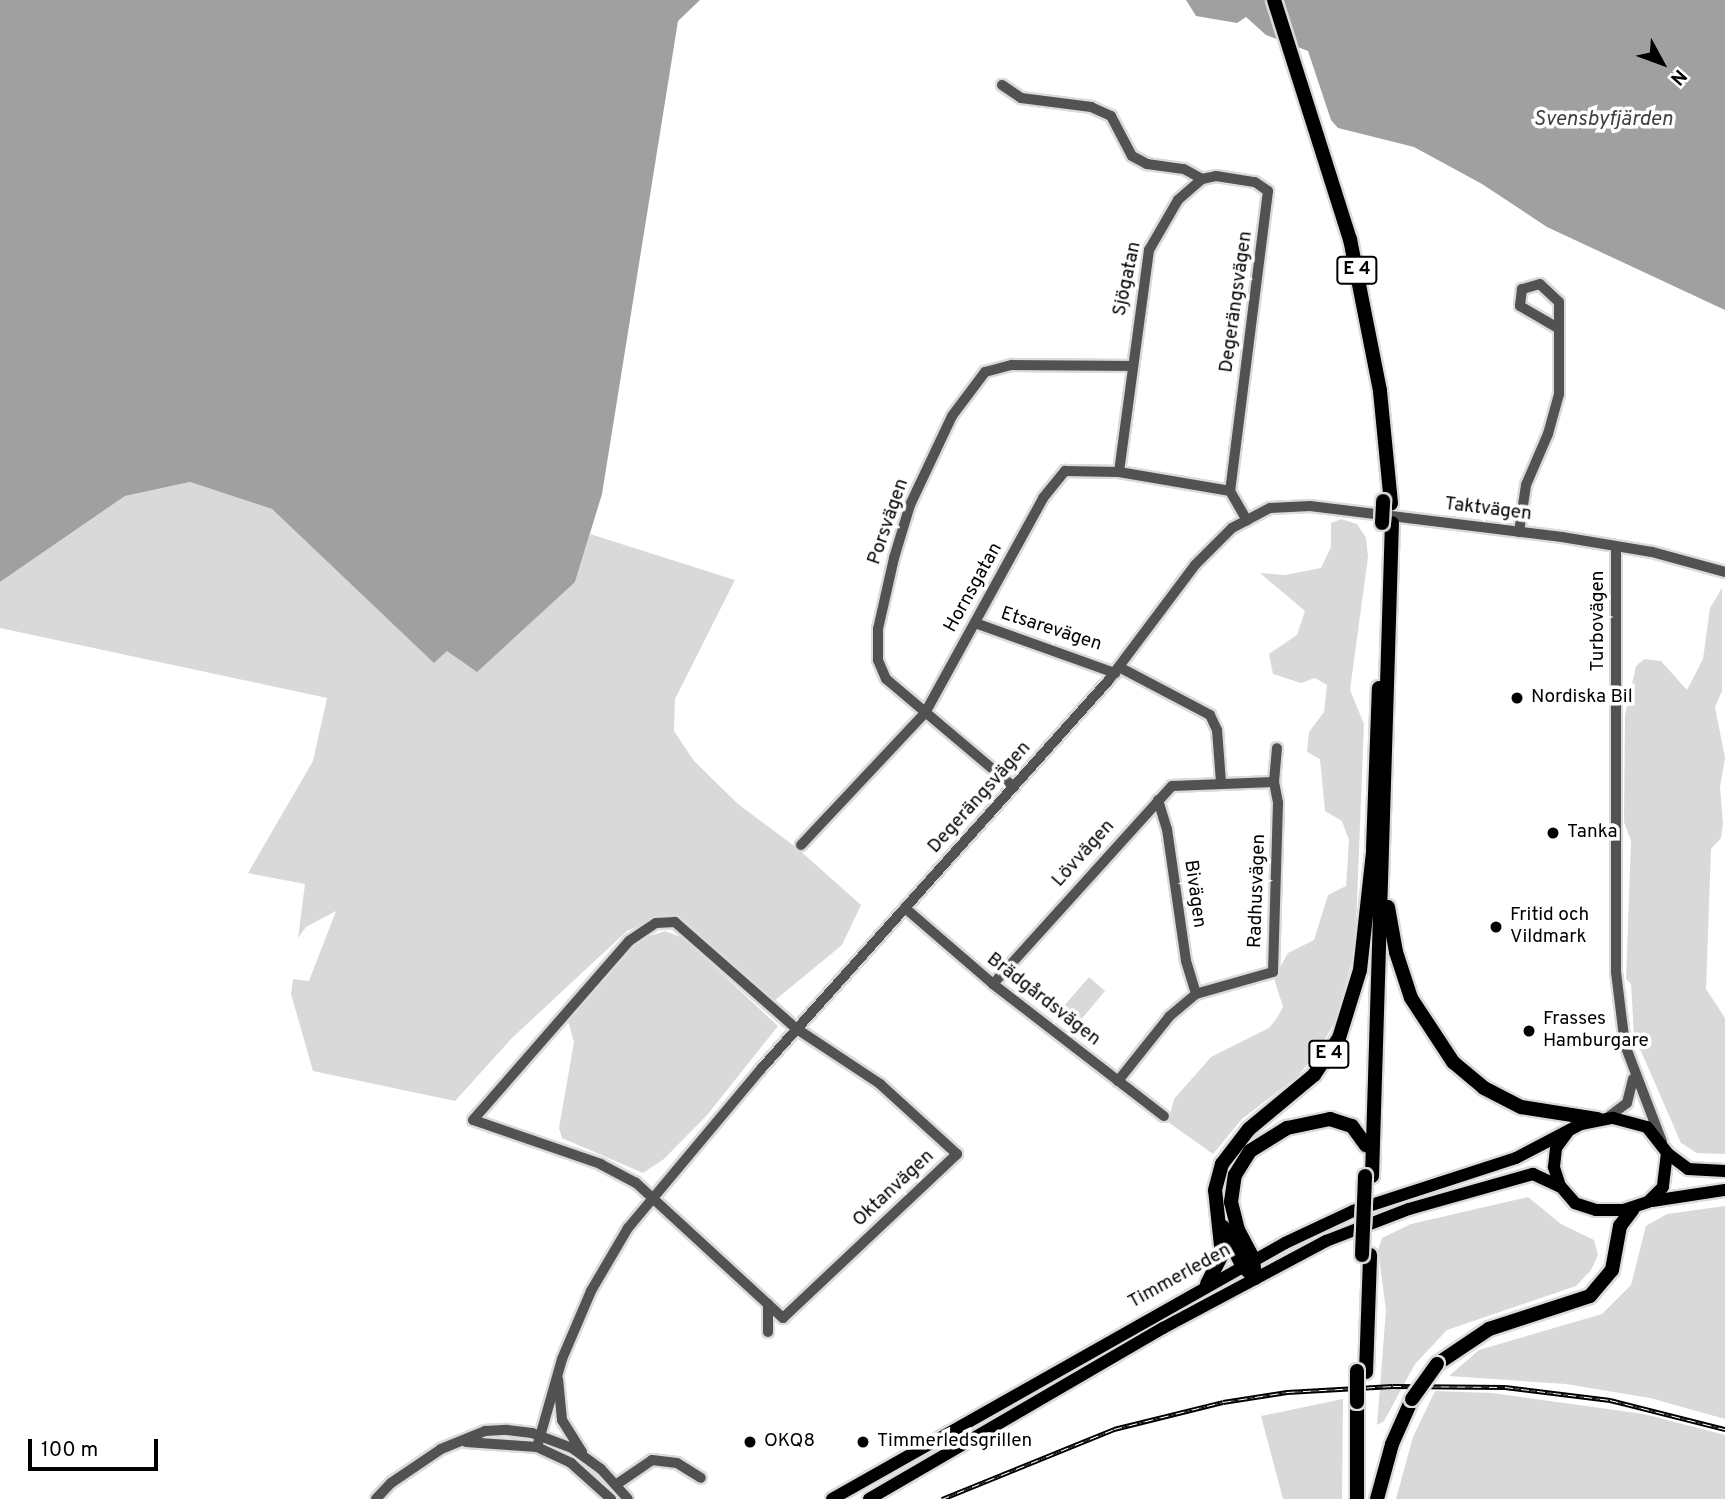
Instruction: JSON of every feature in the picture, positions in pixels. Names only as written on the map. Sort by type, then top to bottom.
[{"type":"highway","name":"E 4","points":[[1265,0],[1285,45]]},
{"type":"highway","name":"E 4","points":[[1274,0],[1355,299],[1387,502],[1384,826],[1357,1499]]},
{"type":"highway","name":"E 4","points":[[1369,1176],[1366,1145],[1373,853],[1387,523]]},
{"type":"highway","name":"E 4","points":[[1384,826],[1395,952],[1411,998],[1435,1040],[1468,1076],[1508,1101],[1549,1115],[1602,1118]]},
{"type":"highway","name":"E 4","points":[[1208,1284],[1222,1255],[1217,1178],[1230,1151],[1314,1075],[1339,1038],[1360,970],[1373,853]]},
{"type":"highway","name":"E 4","points":[[1247,1262],[1231,1202],[1235,1175],[1250,1151],[1287,1128],[1330,1119],[1352,1126],[1366,1145]]},
{"type":"highway","points":[[1377,1499],[1392,1444],[1412,1399],[1437,1364],[1489,1329],[1590,1296],[1612,1270],[1620,1226],[1633,1209]]},
{"type":"highway","name":"E 4","points":[[1218,1215],[1255,1278]]},
{"type":"highway","name":"E 4","points":[[1361,1402],[1365,1499]]},
{"type":"main road","points":[[1725,1171],[1688,1169],[1640,1123],[1602,1118],[1567,1133],[1553,1161],[1560,1186],[1569,1198],[1589,1209],[1633,1209],[1648,1202],[1684,1193],[1725,1190]]},
{"type":"main road","name":"Timmerleden","points":[[832,1499],[1247,1262],[1353,1211],[1500,1164],[1567,1133]]},
{"type":"main road","points":[[1648,1202],[1666,1180],[1664,1148]]},
{"type":"main road","name":"Timmerleden","points":[[869,1499],[1255,1278],[1326,1241],[1409,1209],[1533,1174],[1560,1186]]},
{"type":"street","points":[[1002,85],[1021,98],[1091,107],[1111,116],[1132,156],[1147,164],[1184,169],[1202,179]]},
{"type":"street","name":"Degerängsvägen","points":[[1202,179],[1216,176],[1255,182],[1268,191],[1230,491]]},
{"type":"street","name":"Sjögatan","points":[[1119,472],[1131,366],[1149,250],[1178,200],[1202,179]]},
{"type":"street","points":[[1519,532],[1526,485],[1556,412],[1558,328],[1557,298],[1540,284],[1522,289],[1520,306],[1558,328]]},
{"type":"street","name":"Porsvägen","points":[[1014,787],[886,679],[878,660],[878,629],[911,505],[952,416],[972,385],[999,367],[1131,366]]},
{"type":"street","name":"Hornsgatan","points":[[801,845],[925,713],[1053,482],[1065,471],[1119,472],[1230,491]]},
{"type":"street","points":[[1230,491],[1247,520]]},
{"type":"street","name":"Taktvägen","points":[[1247,520],[1270,508],[1310,506],[1616,547],[1725,572]]},
{"type":"street","name":"Degerängsvägen","points":[[537,1447],[558,1374],[591,1291],[652,1197],[797,1029],[1117,670],[1195,565],[1220,538],[1247,520]]},
{"type":"street","name":"Turbovägen","points":[[1602,1118],[1630,1099],[1632,1071],[1616,972],[1616,547]]},
{"type":"street","name":"Etsarevägen","points":[[975,623],[1117,670],[1210,715],[1217,730],[1221,782]]},
{"type":"street","name":"Radhusvägen","points":[[1118,1081],[1169,1017],[1196,994],[1273,972],[1278,803],[1274,782],[1277,748]]},
{"type":"street","points":[[1221,782],[1274,782]]},
{"type":"street","name":"Lövvägen","points":[[993,984],[1172,786],[1221,782]]},
{"type":"street","name":"Bivägen","points":[[1158,800],[1167,829],[1185,961],[1196,994]]},
{"type":"street","name":"Brädgårdsvägen","points":[[905,908],[993,984],[1164,1116]]},
{"type":"street","points":[[768,1332],[768,1304],[652,1197],[601,1164],[473,1119],[629,940],[656,923],[675,922],[698,939],[797,1029]]},
{"type":"street","name":"Oktanvägen","points":[[768,1304],[783,1318],[957,1154],[880,1084],[797,1029]]},
{"type":"street","name":"Turbovägen","points":[[1632,1071],[1664,1148]]},
{"type":"street","points":[[558,1374],[562,1420],[587,1458],[617,1484],[628,1499]]},
{"type":"street","points":[[376,1499],[422,1459],[485,1431],[540,1436],[587,1458]]},
{"type":"street","points":[[455,1443],[485,1441],[537,1447],[571,1463],[611,1499]]},
{"type":"street","points":[[617,1484],[652,1460],[677,1463],[701,1478]]},
{"type":"shaded area","points":[[190,482],[272,509],[434,662],[447,651],[575,582],[590,534],[735,580],[675,699],[674,731],[694,761],[738,804],[797,848],[861,905],[842,945],[774,1001],[692,927],[678,918],[658,917],[627,931],[512,1038],[455,1101],[313,1071],[291,994],[293,979],[309,981],[336,911],[306,927],[298,938],[305,884],[248,873],[313,761],[327,698],[0,628],[0,582],[125,496]]},
{"type":"shaded area","points":[[1341,519],[1357,524],[1366,538],[1368,557],[1350,690],[1364,724],[1355,951],[1335,1021],[1321,1047],[1297,1077],[1242,1119],[1213,1154],[1168,1122],[1174,1099],[1211,1057],[1269,1028],[1283,1007],[1274,978],[1288,953],[1314,940],[1328,895],[1346,886],[1349,840],[1342,821],[1325,811],[1320,759],[1307,752],[1309,732],[1324,712],[1327,685],[1315,678],[1301,683],[1273,674],[1269,654],[1297,635],[1305,611],[1260,573],[1285,575],[1321,568],[1331,547],[1331,523]]},
{"type":"shaded area","points":[[1722,588],[1722,691],[1715,707],[1725,758],[1720,787],[1723,823],[1721,838],[1711,849],[1706,989],[1725,1018],[1725,1154],[1697,1153],[1681,1143],[1634,1035],[1631,984],[1626,979],[1631,841],[1624,822],[1625,715],[1636,666],[1644,659],[1661,661],[1687,690],[1703,659],[1710,608]]},
{"type":"shaded area","points":[[665,931],[683,938],[778,1026],[708,1114],[664,1159],[643,1173],[562,1138],[559,1128],[574,1042],[568,1021],[630,949],[641,939]]},
{"type":"shaded area","points":[[1089,977],[1105,991],[1074,1028],[1057,1014]]},
{"type":"shaded area","points":[[1528,1197],[1561,1224],[1594,1240],[1598,1255],[1591,1270],[1576,1286],[1447,1330],[1415,1364],[1384,1421],[1377,1425],[1386,1310],[1378,1250],[1382,1238],[1411,1224]]},
{"type":"shaded area","points":[[1725,1206],[1725,1419],[1650,1398],[1566,1384],[1449,1376],[1479,1350],[1602,1314],[1631,1285],[1646,1226],[1667,1214]]},
{"type":"shaded area","points":[[1435,1391],[1492,1393],[1644,1414],[1725,1435],[1725,1499],[1396,1499],[1413,1437]]},
{"type":"shaded area","points":[[1343,1399],[1342,1499],[1283,1499],[1261,1416]]},
{"type":"water","points":[[0,0],[700,0],[678,21],[602,494],[575,582],[477,672],[447,651],[434,663],[272,509],[190,482],[125,496],[0,582]]},
{"type":"water","name":"Svensbyfjärden","points":[[1186,0],[1725,0],[1725,310],[1547,227],[1482,184],[1414,147],[1338,128],[1331,120],[1308,51],[1266,35],[1246,17],[1237,23],[1196,16]]},
{"type":"railway","points":[[942,1499],[1114,1429],[1223,1402],[1287,1392],[1393,1386],[1505,1387],[1610,1400],[1725,1429]]},
{"type":"place","name":"Nordiska Bil","points":[[1517,698]]},
{"type":"place","name":"Tanka","points":[[1553,833]]},
{"type":"place","name":"Fritid och Vildmark","points":[[1496,927]]},
{"type":"place","name":"Frasses Hamburgare","points":[[1529,1031]]},
{"type":"place","name":"OKQ8","points":[[750,1442]]},
{"type":"place","name":"Timmerledsgrillen","points":[[863,1442]]}]
